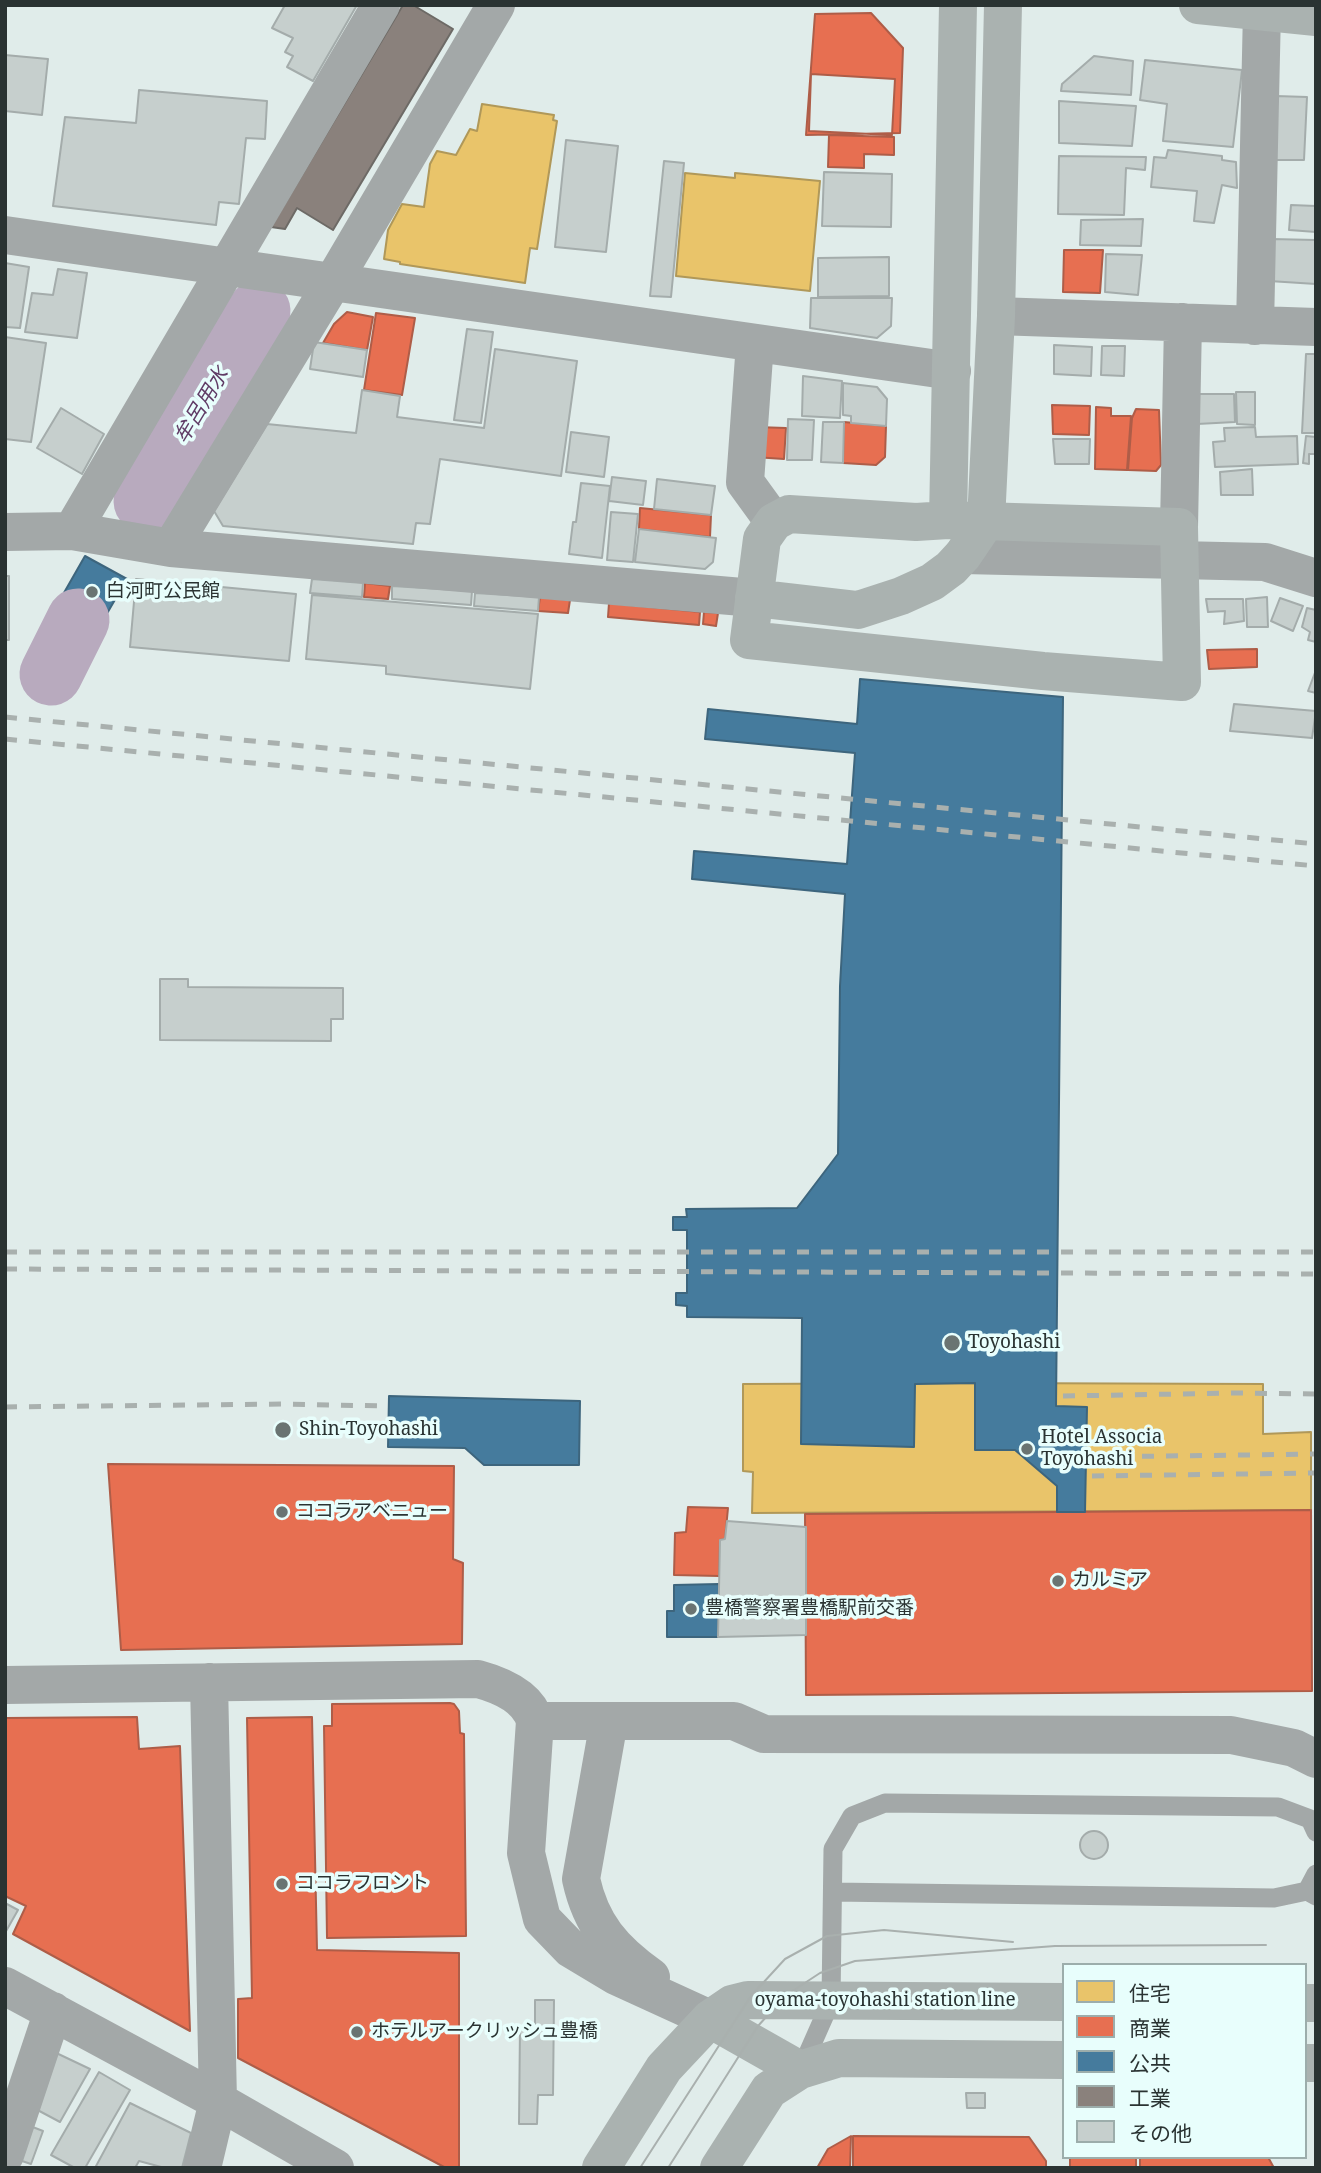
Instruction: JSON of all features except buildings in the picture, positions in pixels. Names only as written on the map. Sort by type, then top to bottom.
[{"type":"street","points":[[72,531],[381,5]]},
{"type":"street","points":[[171,548],[334,280],[496,5]]},
{"type":"street","points":[[932,582],[935,561],[932,521],[952,371],[958,5]]},
{"type":"street","points":[[5,531],[72,531],[171,548],[754,598],[858,610],[901,596],[932,582],[963,555],[986,521],[996,316],[1003,5]]},
{"type":"street","points":[[1198,5],[1316,17]]},
{"type":"street","points":[[1255,326],[1262,10]]},
{"type":"street","points":[[5,235],[334,280],[952,371]]},
{"type":"street","points":[[996,316],[1316,327]]},
{"type":"street","points":[[1183,322],[1180,544],[1182,682],[1043,671],[749,639],[762,539],[774,522],[789,514],[986,521],[1180,544],[1265,562],[1316,578]]},
{"type":"street","points":[[755,342],[745,482],[774,522]]},
{"type":"street","points":[[963,555],[1180,544]]},
{"type":"street","points":[[5,1685],[478,1679],[498,1684],[520,1698],[535,1721],[526,1853],[542,1920],[571,1949],[617,1976],[710,2019],[800,2070]]},
{"type":"street","points":[[202,2168],[219,2101],[209,1682]]},
{"type":"street","points":[[535,1721],[734,1721],[764,1734],[1231,1735],[1294,1748],[1316,1759]]},
{"type":"street","points":[[609,1721],[581,1880],[586,1903],[597,1925],[630,1962],[710,2019]]},
{"type":"street","points":[[5,1986],[219,2101],[335,2168]]},
{"type":"street","name":"oyama-toyohashi station line","points":[[601,2168],[664,2068],[710,2019],[732,2004],[748,2000],[1062,2002]]},
{"type":"street","points":[[5,2155],[53,2011]]},
{"type":"street","points":[[719,2168],[769,2090],[800,2070],[839,2058],[1062,2060]]},
{"type":"lane","points":[[800,2070],[831,2001],[833,1849],[852,1815],[884,1803],[1278,1807],[1310,1819],[1316,1832]]},
{"type":"lane","points":[[833,1892],[1274,1898],[1313,1887]]},
{"type":"waterway","name":"牟呂用水","points":[[145,501],[259,311]]},
{"type":"waterway","name":"牟呂用水","points":[[51,674],[78,620]]},
{"type":"tram line","points":[[640,2168],[751,1996],[785,1959],[827,1936],[884,1930],[1013,1942]]},
{"type":"tram line","points":[[668,2168],[758,2026],[785,1996],[820,1973],[855,1961],[1055,1946],[1266,1945]]},
{"type":"railway","points":[[5,717],[1316,844]]},
{"type":"railway","points":[[5,739],[1316,866]]},
{"type":"railway","points":[[5,1252],[1316,1252]]},
{"type":"railway","points":[[5,1269],[1316,1274]]},
{"type":"railway","points":[[1063,1396],[1316,1394]]},
{"type":"railway","points":[[5,1407],[283,1404],[384,1406]]},
{"type":"railway","points":[[1094,1457],[1316,1454]]},
{"type":"railway","points":[[1092,1476],[1316,1473]]},
{"type":"place","name":"白河町公民館","points":[[92,592]]},
{"type":"place","name":"Toyohashi","points":[[952,1343]]},
{"type":"place","name":"Shin-Toyohashi","points":[[283,1430]]},
{"type":"place","name":"Hotel Associa Toyohashi","points":[[1027,1449]]},
{"type":"place","name":"ココラアベニュー","points":[[282,1512]]},
{"type":"place","name":"カルミア","points":[[1058,1581]]},
{"type":"place","name":"豊橋警察署豊橋駅前交番","points":[[691,1609]]},
{"type":"place","name":"ココラフロント","points":[[282,1884]]},
{"type":"place","name":"ホテルアークリッシュ豊橋","points":[[357,2032]]}]
